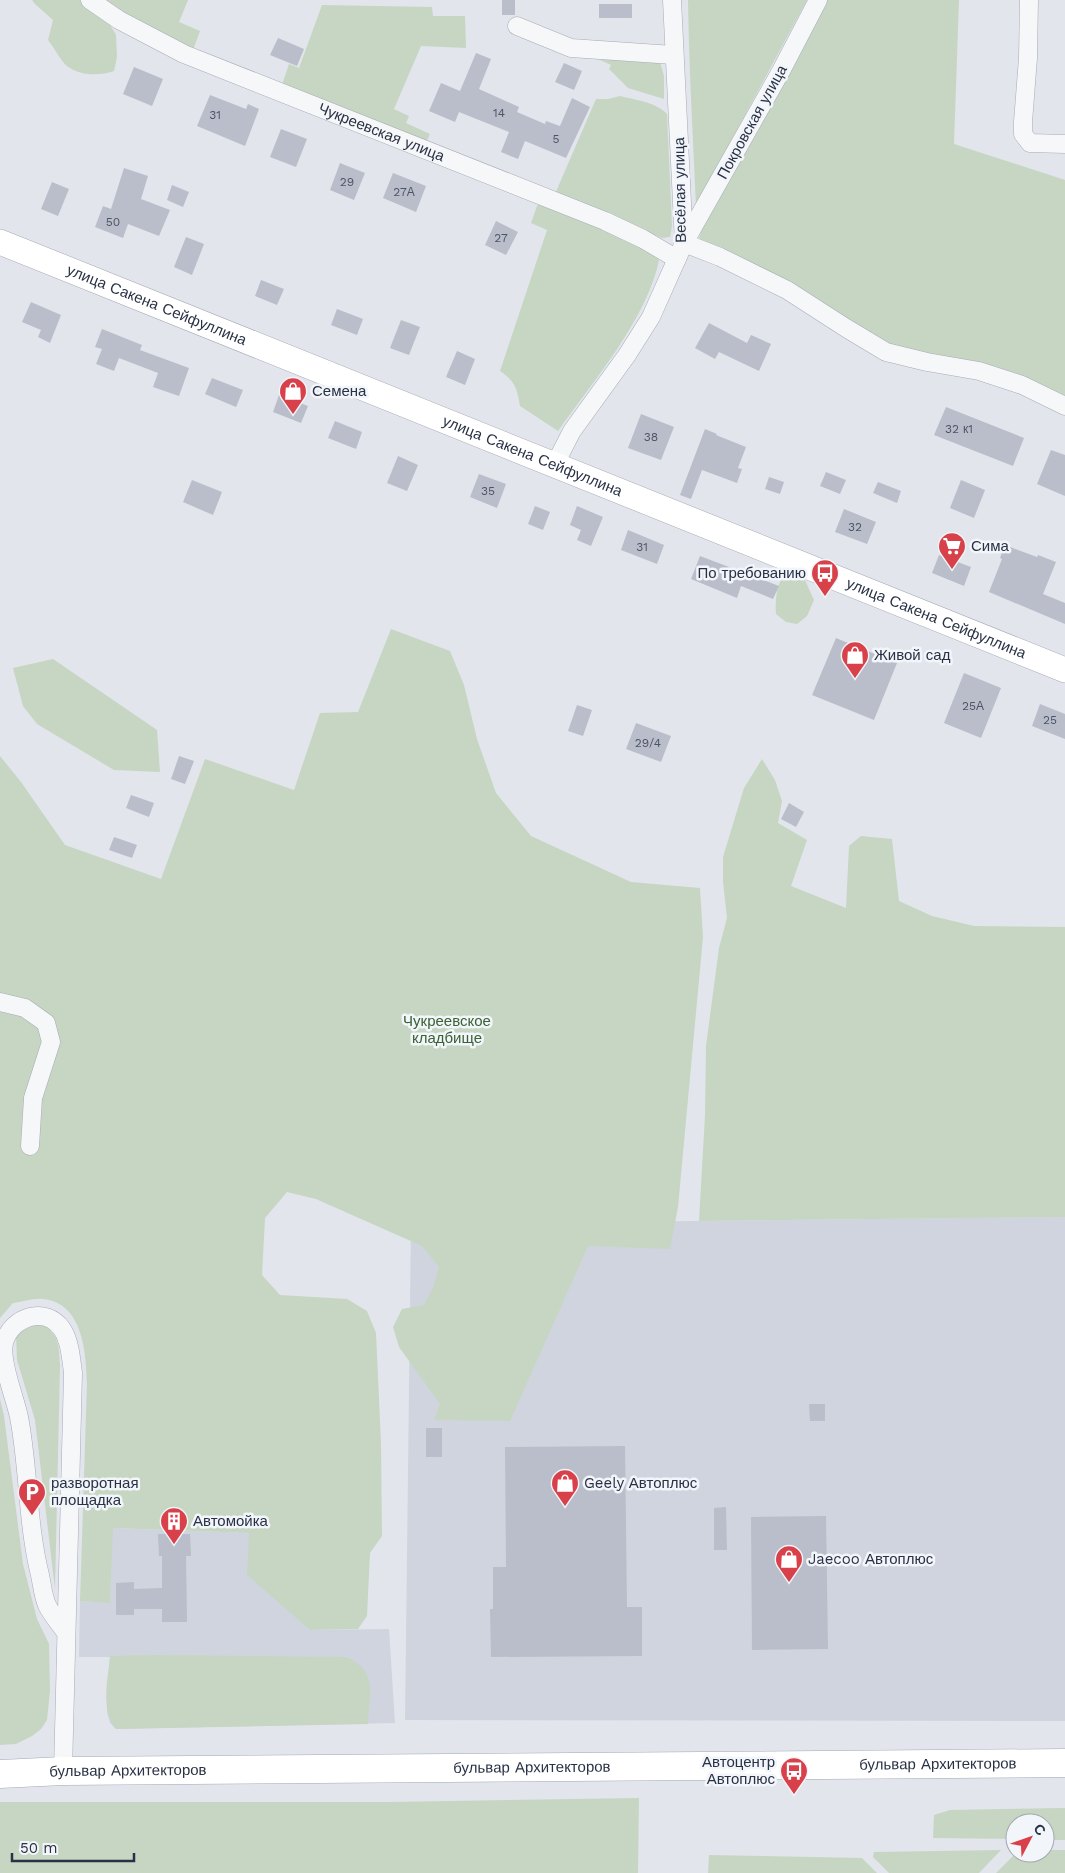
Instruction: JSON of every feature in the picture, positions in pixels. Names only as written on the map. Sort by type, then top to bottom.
[{"type":"main road","name":"улица Сакена Сейфуллина","points":[[0,242],[1065,670]]},
{"type":"main road","name":"бульвар Архитекторов","points":[[0,1787],[63,1780],[1065,1763]]},
{"type":"main road","name":"бульвар Архитекторов","points":[[0,1774],[63,1780],[374,1784],[1065,1781]]},
{"type":"street","name":"Чукреевская улица","points":[[90,0],[119,20],[184,54],[605,221],[643,239],[677,260]]},
{"type":"street","name":"Весёлая улица","points":[[555,464],[572,431],[652,317],[684,243],[672,0]]},
{"type":"street","name":"Покровская улица","points":[[684,243],[781,71],[818,0]]},
{"type":"street","points":[[1029,0],[1028,58],[1022,122],[1023,134],[1030,143],[1065,144]]},
{"type":"street","points":[[517,26],[571,48],[674,55]]},
{"type":"street","points":[[684,243],[720,257],[787,290],[886,352],[927,362],[979,371],[1022,385],[1065,406]]},
{"type":"street","points":[[0,1002],[25,1008],[46,1023],[51,1042],[33,1098],[30,1146]]},
{"type":"street","points":[[63,1780],[74,1388],[71,1351],[62,1330],[52,1318],[32,1315],[21,1319],[8,1331],[4,1345],[5,1360],[19,1415],[34,1550],[47,1605],[66,1633]]},
{"type":"shaded area","points":[[1065,1217],[1065,1721],[405,1720],[411,1224]]},
{"type":"shaded area","points":[[112,1528],[250,1533],[310,1630],[389,1629],[395,1723],[116,1729],[110,1723],[107,1712],[110,1657],[79,1657],[80,1601],[110,1602]]},
{"type":"green space","points":[[32,0],[79,0],[105,16],[116,35],[117,57],[114,71],[90,74],[78,72],[67,66],[48,40],[53,20]]},
{"type":"green space","points":[[99,0],[188,0],[179,22],[200,31],[193,50]]},
{"type":"green space","points":[[688,0],[807,0],[696,206],[690,77]]},
{"type":"green space","points":[[827,0],[959,0],[954,144],[1065,180],[1065,411],[990,380],[874,338],[707,247],[699,238],[703,226]]},
{"type":"green space","points":[[322,5],[432,7],[433,16],[465,16],[466,48],[421,46],[394,109],[409,116],[406,123],[430,134],[426,143],[282,85],[289,64],[299,68]]},
{"type":"green space","points":[[598,59],[660,62],[664,76],[664,99],[628,88],[609,69],[611,65]]},
{"type":"green space","points":[[620,96],[651,104],[667,114],[672,226],[670,237],[662,238],[555,194],[596,99]]},
{"type":"green space","points":[[542,202],[618,233],[633,241],[659,260],[653,282],[631,326],[602,371],[558,431],[520,406],[518,394],[514,386],[509,378],[500,371],[547,230],[531,223],[537,206]]},
{"type":"green space","points":[[788,573],[804,578],[814,600],[807,616],[797,624],[786,622],[776,614],[776,597],[779,585]]},
{"type":"green space","name":"Чукреевское кладбище","points":[[391,629],[450,651],[464,685],[477,739],[496,793],[531,836],[631,882],[700,888],[703,937],[678,1207],[670,1249],[588,1246],[510,1421],[434,1420],[440,1404],[399,1347],[393,1327],[402,1309],[424,1305],[433,1288],[439,1267],[422,1246],[316,1199],[287,1192],[265,1218],[262,1275],[280,1295],[347,1299],[367,1311],[376,1333],[381,1444],[382,1536],[370,1553],[367,1616],[358,1629],[310,1630],[247,1575],[249,1533],[113,1528],[110,1603],[80,1601],[87,1383],[80,1331],[67,1309],[56,1302],[43,1299],[13,1303],[0,1318],[0,756],[21,782],[65,845],[161,879],[205,759],[294,790],[320,713],[358,712]]},
{"type":"green space","points":[[53,659],[157,730],[160,772],[114,770],[37,724],[23,706],[13,668]]},
{"type":"green space","points":[[762,759],[775,780],[782,801],[778,823],[807,840],[791,886],[846,908],[849,846],[861,836],[892,839],[899,901],[932,916],[974,926],[1065,927],[1065,1217],[699,1221],[705,1115],[706,1046],[719,948],[727,918],[723,882],[723,857],[744,788]]},
{"type":"green space","points":[[42,1324],[52,1332],[57,1341],[60,1365],[55,1589],[35,1420],[17,1360],[16,1336],[29,1325]]},
{"type":"green space","points":[[0,1399],[4,1416],[23,1564],[37,1619],[49,1644],[50,1691],[47,1720],[41,1729],[16,1744],[0,1745]]},
{"type":"green space","points":[[110,1656],[346,1657],[364,1669],[368,1676],[370,1693],[368,1724],[116,1729],[108,1713],[106,1694]]},
{"type":"green space","points":[[639,1798],[638,1873],[0,1873],[0,1802],[391,1802]]},
{"type":"green space","points":[[1065,1808],[1065,1840],[1055,1840],[1055,1813],[1005,1813],[1005,1839],[933,1838],[934,1815],[950,1810]]},
{"type":"green space","points":[[1001,1850],[979,1873],[889,1873],[873,1857],[874,1852]]},
{"type":"green space","points":[[1055,1850],[1065,1850],[1065,1873],[996,1873],[1006,1863],[1055,1863]]},
{"type":"green space","points":[[709,1855],[862,1858],[877,1873],[708,1873]]},
{"type":"building","points":[[502,0],[515,0],[515,15],[502,15]]},
{"type":"building","points":[[599,4],[632,4],[632,18],[599,18]]},
{"type":"building","points":[[278,38],[304,49],[297,66],[270,55]]},
{"type":"building","points":[[476,53],[491,59],[479,89],[519,107],[517,112],[545,124],[546,121],[560,126],[572,98],[590,107],[566,158],[525,141],[518,159],[501,152],[509,132],[459,112],[455,122],[429,111],[441,83],[460,91]]},
{"type":"building","points":[[564,63],[582,71],[574,90],[555,82]]},
{"type":"building","points":[[134,67],[163,79],[152,106],[123,94]]},
{"type":"building","points":[[210,95],[246,109],[248,104],[259,109],[245,146],[197,126]]},
{"type":"building","points":[[281,129],[307,139],[296,167],[270,157]]},
{"type":"building","points":[[340,163],[365,173],[354,200],[330,190]]},
{"type":"building","points":[[124,168],[148,176],[141,199],[170,210],[159,236],[128,224],[123,238],[95,227],[103,206],[111,209]]},
{"type":"building","points":[[393,173],[426,186],[416,212],[383,198]]},
{"type":"building","points":[[52,182],[69,189],[58,216],[41,209]]},
{"type":"building","points":[[172,185],[189,192],[183,207],[167,200]]},
{"type":"building","points":[[496,221],[518,232],[506,255],[485,245]]},
{"type":"building","points":[[186,237],[204,244],[192,275],[174,267]]},
{"type":"building","points":[[261,280],[284,289],[277,305],[255,296]]},
{"type":"building","points":[[31,302],[61,315],[50,343],[38,337],[41,330],[22,322]]},
{"type":"building","points":[[337,309],[363,319],[357,335],[331,325]]},
{"type":"building","points":[[401,320],[420,327],[409,355],[390,348]]},
{"type":"building","points":[[709,323],[747,343],[751,335],[771,344],[759,371],[719,352],[715,359],[695,348]]},
{"type":"building","points":[[102,329],[142,345],[140,350],[189,368],[179,396],[153,387],[158,373],[119,358],[114,371],[96,364],[102,349],[95,347]]},
{"type":"building","points":[[457,351],[475,359],[465,385],[446,377]]},
{"type":"building","points":[[212,378],[243,390],[236,407],[205,394]]},
{"type":"building","name":"Семена","points":[[279,395],[308,406],[301,423],[273,412]]},
{"type":"building","points":[[946,407],[1024,438],[1013,466],[934,435]]},
{"type":"building","points":[[641,414],[674,427],[661,460],[628,448]]},
{"type":"building","points":[[335,421],[362,432],[356,449],[328,438]]},
{"type":"building","points":[[705,429],[746,447],[738,468],[742,469],[737,483],[702,470],[691,499],[680,495]]},
{"type":"building","points":[[1051,450],[1065,455],[1065,496],[1037,484]]},
{"type":"building","points":[[398,456],[418,465],[407,491],[387,483]]},
{"type":"building","points":[[826,472],[846,480],[840,494],[820,486]]},
{"type":"building","points":[[479,474],[506,484],[497,508],[470,497]]},
{"type":"building","points":[[769,477],[784,482],[780,494],[765,489]]},
{"type":"building","points":[[192,480],[222,492],[213,515],[183,502]]},
{"type":"building","points":[[961,480],[985,490],[974,518],[950,508]]},
{"type":"building","points":[[878,482],[901,491],[897,503],[873,493]]},
{"type":"building","points":[[535,506],[550,512],[543,530],[528,524]]},
{"type":"building","points":[[577,506],[603,517],[591,546],[577,540],[581,530],[570,525]]},
{"type":"building","points":[[844,509],[876,522],[867,544],[835,532]]},
{"type":"building","points":[[628,530],[664,545],[657,564],[621,550]]},
{"type":"building","points":[[1005,545],[1056,562],[1043,594],[1065,603],[1065,624],[989,592],[1002,559],[1000,558]]},
{"type":"building","name":"Сима","points":[[939,555],[971,567],[964,586],[932,573]]},
{"type":"building","points":[[700,556],[779,586],[773,599],[741,586],[737,598],[691,579]]},
{"type":"building","name":"Живой сад","points":[[836,638],[897,663],[874,720],[812,695]]},
{"type":"building","points":[[964,673],[1001,688],[981,738],[944,723]]},
{"type":"building","points":[[1040,704],[1065,714],[1065,739],[1032,726]]},
{"type":"building","points":[[577,705],[592,710],[583,736],[568,731]]},
{"type":"building","points":[[636,723],[671,736],[661,762],[626,749]]},
{"type":"building","points":[[179,756],[194,761],[185,784],[171,779]]},
{"type":"building","points":[[131,795],[154,803],[149,817],[126,808]]},
{"type":"building","points":[[789,803],[804,812],[796,827],[781,819]]},
{"type":"building","points":[[114,837],[137,845],[132,858],[109,850]]},
{"type":"building","points":[[809,1404],[825,1404],[825,1421],[810,1421]]},
{"type":"building","points":[[426,1428],[442,1428],[442,1457],[426,1457]]},
{"type":"building","name":"Geely Автоплюс","points":[[625,1446],[627,1607],[642,1607],[642,1656],[491,1657],[490,1609],[493,1609],[493,1567],[506,1567],[505,1447]]},
{"type":"building","points":[[726,1507],[727,1550],[714,1550],[714,1508]]},
{"type":"building","name":"Jaecoo Автоплюс","points":[[826,1516],[828,1649],[752,1650],[751,1517]]},
{"type":"building","points":[[158,1534],[190,1534],[191,1556],[186,1556],[187,1622],[162,1622],[162,1609],[134,1609],[134,1615],[116,1615],[116,1583],[134,1582],[134,1589],[162,1588],[162,1556],[159,1556]]},
{"type":"place","name":"Семена","points":[[293,415]]},
{"type":"place","name":"Сима","points":[[952,570]]},
{"type":"place","name":"По требованию","points":[[825,597]]},
{"type":"place","name":"Живой сад","points":[[855,679]]},
{"type":"place","name":"Geely Автоплюс","points":[[565,1507]]},
{"type":"place","name":"разворотная площадка","points":[[32,1516]]},
{"type":"place","name":"Автомойка","points":[[174,1545]]},
{"type":"place","name":"Jaecoo Автоплюс","points":[[789,1583]]},
{"type":"place","name":"Автоцентр Автоплюс","points":[[794,1795]]}]
